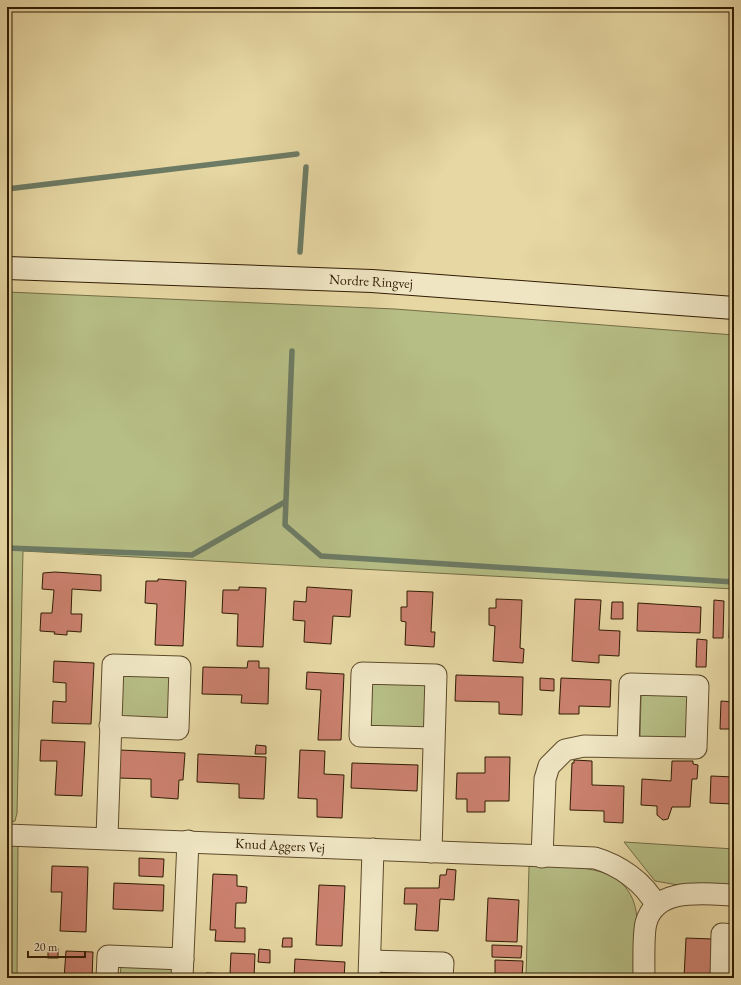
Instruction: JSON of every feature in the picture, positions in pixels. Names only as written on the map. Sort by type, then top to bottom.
[{"type":"main road","name":"Nordre Ringvej","points":[[7,268],[372,280],[734,308]]},
{"type":"street","points":[[431,852],[436,675],[362,673],[360,736],[434,738]]},
{"type":"street","points":[[108,837],[110,726]]},
{"type":"street","points":[[542,857],[545,779],[549,766],[565,750],[584,746],[628,747]]},
{"type":"street","name":"Knud Aggers Vej","points":[[7,835],[108,837],[542,857],[595,858],[609,862],[630,875],[652,898],[656,905]]},
{"type":"street","points":[[107,978],[108,956],[182,968],[188,841]]},
{"type":"street","points":[[373,849],[370,970],[443,963],[442,978]]},
{"type":"street","points":[[644,978],[646,923],[656,905],[672,897],[686,894],[734,895]]},
{"type":"street","points":[[721,978],[722,934],[734,935]]},
{"type":"green space","points":[[7,292],[395,309],[734,335],[734,589],[23,551],[17,813],[15,821],[7,823]]},
{"type":"green space","points":[[172,673],[171,720],[123,718],[121,716],[123,674]]},
{"type":"green space","points":[[375,681],[427,684],[427,730],[371,727],[372,684]]},
{"type":"green space","points":[[643,694],[689,696],[689,738],[640,739],[641,697]]},
{"type":"green space","points":[[624,842],[734,849],[734,887],[678,885],[655,881]]},
{"type":"green space","points":[[7,844],[18,844],[17,978],[7,978]]},
{"type":"green space","points":[[529,866],[594,870],[608,875],[621,883],[630,895],[637,918],[634,978],[526,978]]},
{"type":"green space","points":[[171,962],[174,978],[120,978],[121,965]]},
{"type":"green space","points":[[380,972],[431,974],[434,978],[376,978]]},
{"type":"building","points":[[55,572],[101,575],[101,591],[72,589],[71,614],[82,614],[81,632],[67,631],[67,635],[54,634],[55,632],[40,631],[41,613],[52,613],[54,590],[42,589],[43,573]]},
{"type":"building","points":[[158,579],[186,581],[183,646],[155,645],[157,604],[145,603],[146,581],[158,581]]},
{"type":"building","points":[[239,587],[266,588],[263,647],[237,646],[238,614],[222,613],[223,590],[239,590]]},
{"type":"building","points":[[307,587],[352,590],[350,617],[333,616],[331,644],[304,642],[305,621],[293,620],[294,601],[306,602]]},
{"type":"building","points":[[407,591],[433,592],[431,632],[435,632],[434,647],[405,645],[406,622],[401,621],[401,607],[407,607]]},
{"type":"building","points":[[496,599],[522,600],[520,648],[524,649],[523,663],[493,661],[495,626],[489,625],[489,608],[496,608]]},
{"type":"building","points":[[575,599],[601,600],[599,630],[620,631],[619,656],[599,655],[599,663],[572,661]]},
{"type":"building","points":[[714,600],[724,601],[723,638],[713,638]]},
{"type":"building","points":[[612,602],[623,602],[623,619],[611,619]]},
{"type":"building","points":[[638,603],[701,607],[700,633],[637,631]]},
{"type":"building","points":[[730,611],[734,612],[734,639],[729,638]]},
{"type":"building","points":[[697,639],[707,640],[706,667],[696,667]]},
{"type":"building","points":[[54,661],[94,663],[91,724],[52,723],[53,701],[66,702],[66,683],[53,682]]},
{"type":"building","points":[[248,661],[259,661],[259,668],[269,668],[268,704],[241,703],[242,695],[202,694],[203,667],[247,668]]},
{"type":"building","points":[[307,672],[344,674],[341,740],[318,740],[321,690],[306,689]]},
{"type":"building","points":[[456,675],[523,677],[522,715],[499,714],[499,702],[455,701]]},
{"type":"building","points":[[540,678],[554,679],[554,691],[540,690]]},
{"type":"building","points":[[561,678],[611,680],[610,707],[579,706],[579,714],[559,714]]},
{"type":"building","points":[[721,701],[734,702],[734,729],[720,729]]},
{"type":"building","points":[[41,740],[85,742],[82,796],[55,795],[57,761],[40,761]]},
{"type":"building","points":[[256,745],[266,746],[266,754],[255,754]]},
{"type":"building","points":[[120,750],[185,753],[183,780],[179,780],[178,799],[151,797],[151,779],[118,778]]},
{"type":"building","points":[[300,750],[325,751],[324,774],[344,775],[342,818],[317,817],[317,799],[298,798]]},
{"type":"building","points":[[198,754],[266,757],[264,799],[239,798],[239,784],[197,782]]},
{"type":"building","points":[[485,757],[510,757],[509,801],[485,801],[485,812],[467,812],[467,799],[456,799],[457,773],[485,773]]},
{"type":"building","points":[[574,760],[592,761],[592,785],[624,786],[623,823],[604,822],[604,811],[570,810],[572,763],[574,763]]},
{"type":"building","points":[[672,761],[693,761],[693,764],[698,765],[697,779],[692,779],[690,807],[672,807],[668,819],[663,820],[657,815],[657,806],[641,805],[642,779],[671,781]]},
{"type":"building","points":[[352,763],[418,765],[417,791],[351,788]]},
{"type":"building","points":[[711,776],[734,777],[734,804],[710,803]]},
{"type":"building","points":[[139,858],[164,859],[163,877],[139,876]]},
{"type":"building","points":[[52,866],[88,867],[86,932],[60,931],[62,892],[51,892]]},
{"type":"building","points":[[447,869],[456,870],[454,900],[440,899],[438,931],[415,930],[417,904],[404,904],[405,888],[439,888],[440,875],[446,875]]},
{"type":"building","points":[[213,874],[237,875],[237,886],[247,887],[246,903],[236,903],[235,928],[245,928],[245,942],[215,941],[216,930],[210,930]]},
{"type":"building","points":[[114,883],[164,885],[163,911],[113,909]]},
{"type":"building","points":[[319,885],[345,886],[342,946],[316,945]]},
{"type":"building","points":[[488,898],[519,900],[517,942],[486,941]]},
{"type":"building","points":[[283,938],[292,938],[292,947],[282,947]]},
{"type":"building","points":[[686,938],[712,939],[710,978],[684,978]]},
{"type":"building","points":[[492,945],[522,946],[521,958],[492,957]]},
{"type":"building","points":[[48,949],[58,949],[58,958],[48,958]]},
{"type":"building","points":[[259,949],[270,950],[270,963],[258,962]]},
{"type":"building","points":[[66,951],[93,952],[92,978],[64,978]]},
{"type":"building","points":[[231,953],[255,954],[254,978],[206,978],[206,973],[230,974]]},
{"type":"building","points":[[295,959],[345,962],[344,978],[294,978]]},
{"type":"building","points":[[495,960],[523,961],[522,978],[457,978],[457,976],[495,977]]},
{"type":"waterway","points":[[7,189],[297,154]]},
{"type":"waterway","points":[[300,252],[306,167]]},
{"type":"waterway","points":[[292,351],[285,525],[321,556],[734,582]]},
{"type":"waterway","points":[[7,548],[192,555],[285,502]]}]
